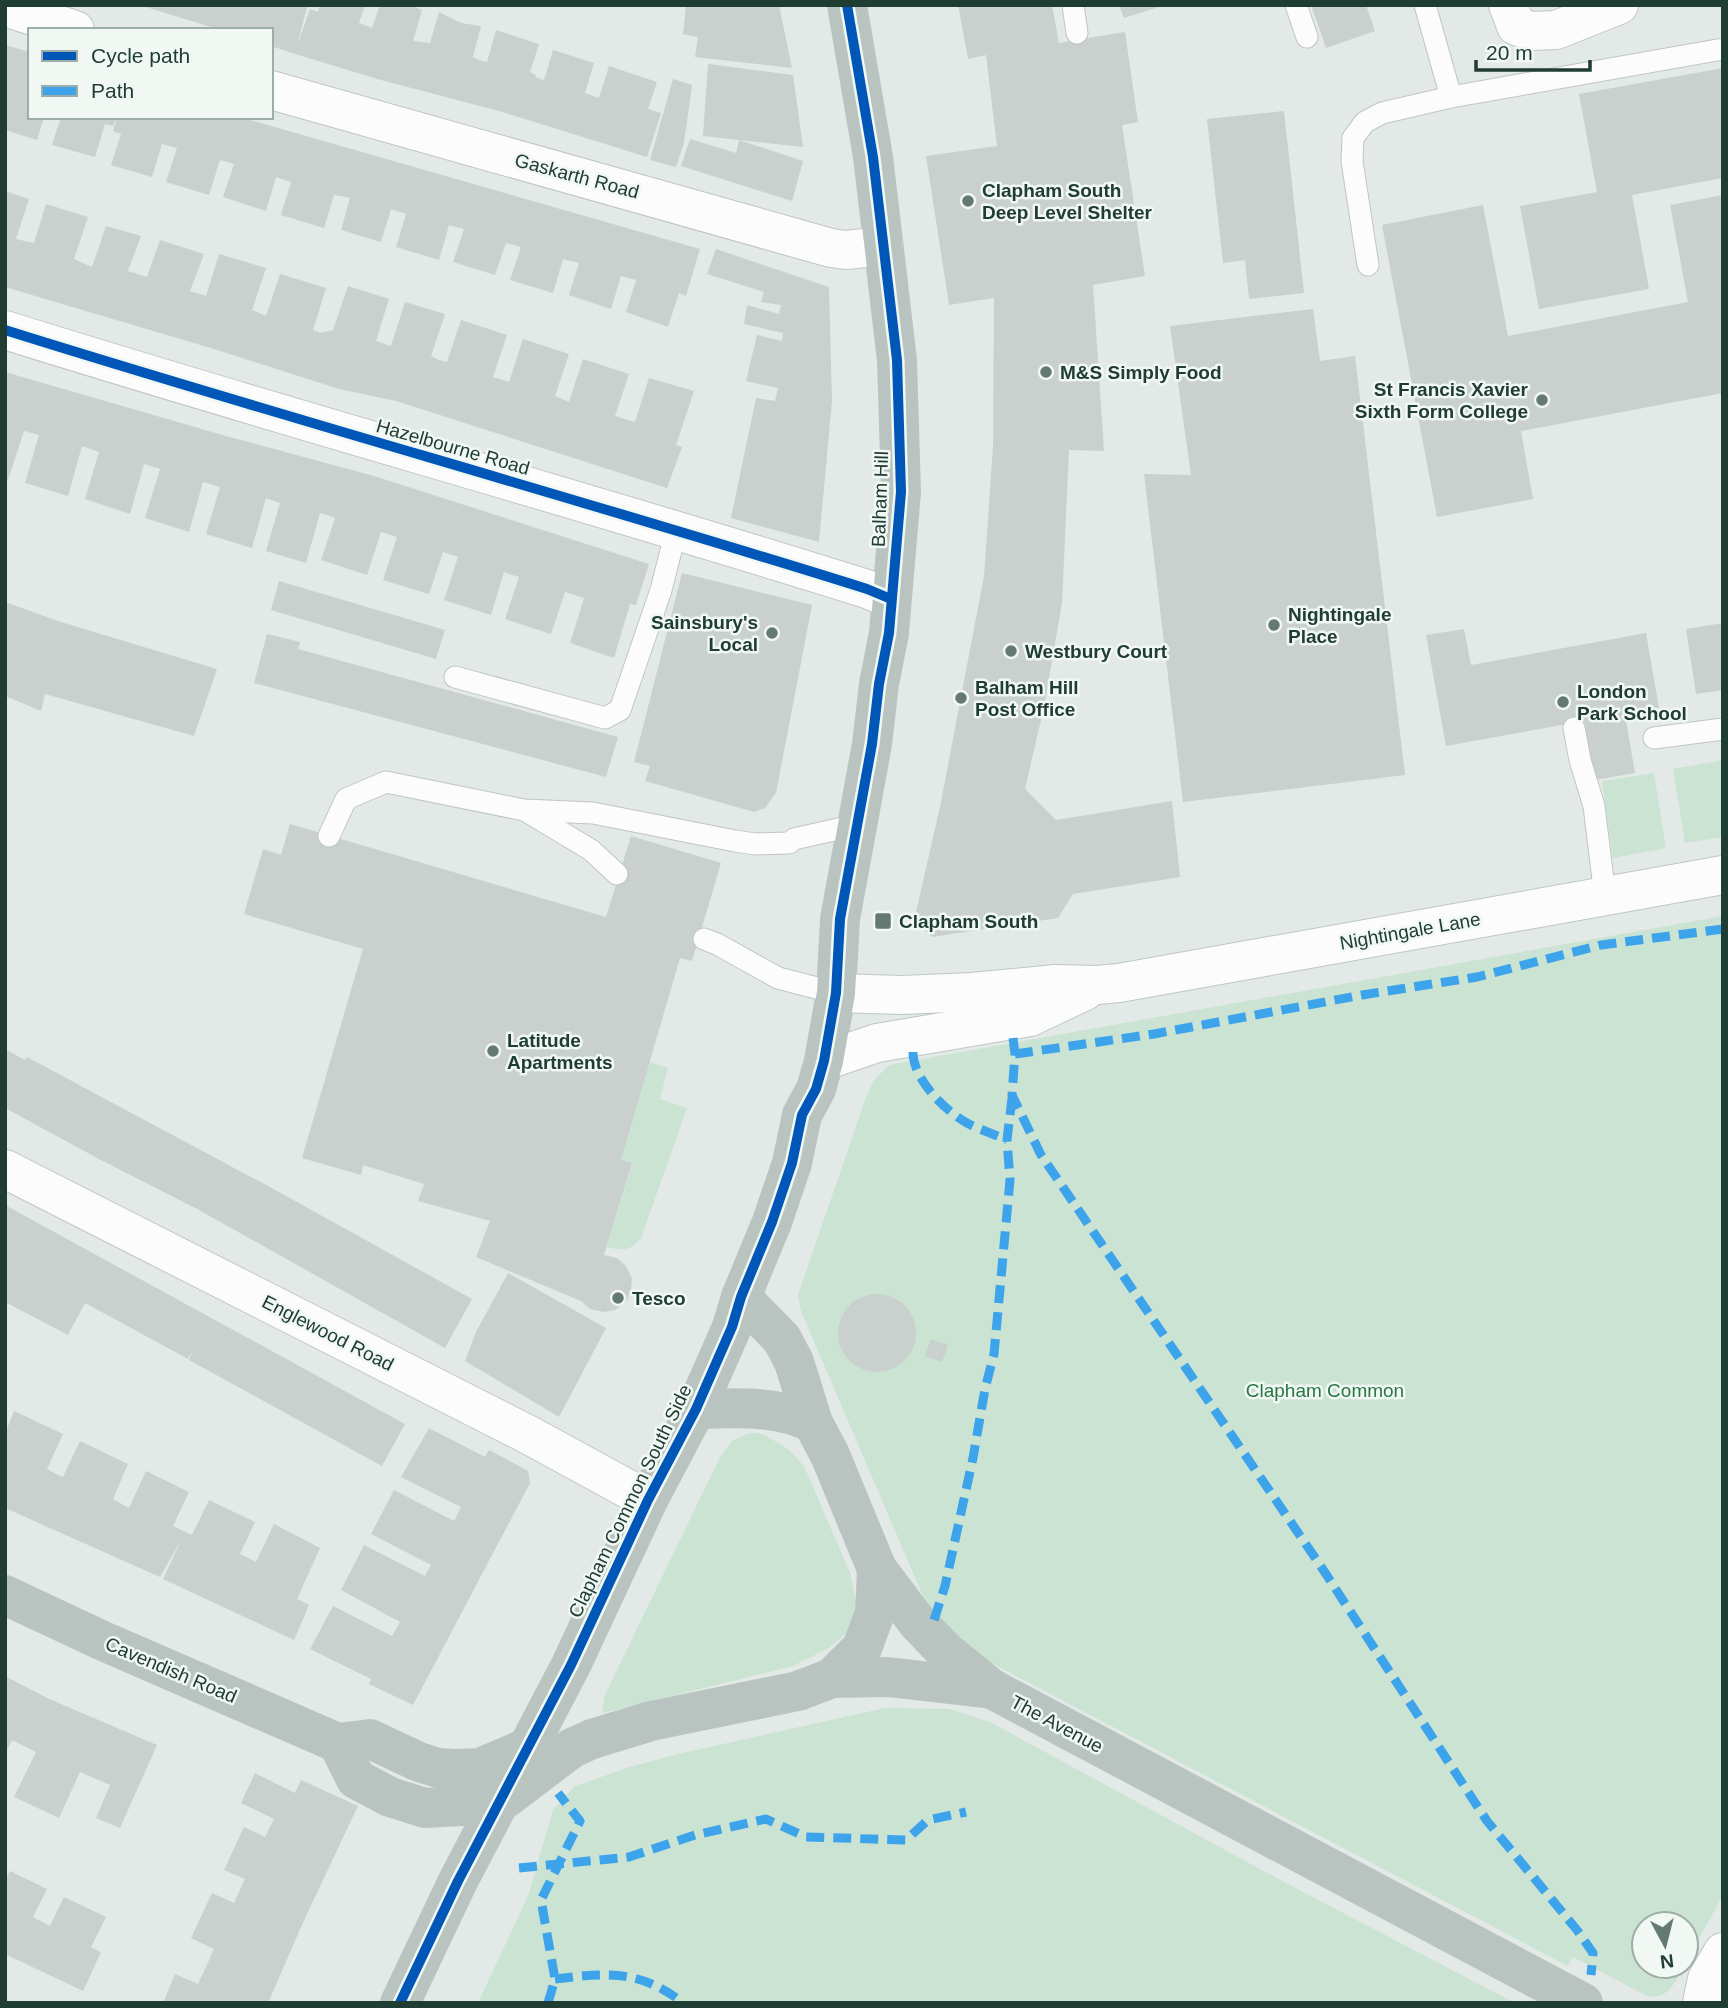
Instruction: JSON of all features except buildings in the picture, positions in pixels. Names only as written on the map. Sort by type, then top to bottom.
[{"type":"highway","name":"Balham Hill","points":[[836,993],[840,919],[889,633],[901,492],[897,360],[873,157],[847,5]]},
{"type":"highway","name":"Clapham Common South Side","points":[[400,2003],[458,1881],[570,1665],[648,1500],[696,1409],[732,1327],[792,1163],[802,1115],[816,1089],[824,1061],[836,993]]},
{"type":"highway","points":[[741,1297],[782,1339],[794,1362],[813,1423],[830,1455],[877,1569],[918,1623],[945,1651],[992,1689]]},
{"type":"highway","points":[[696,1409],[750,1408],[797,1415],[813,1423]]},
{"type":"highway","points":[[832,1678],[862,1648],[875,1613],[877,1569]]},
{"type":"highway","name":"Cavendish Road","points":[[5,1595],[103,1641],[338,1743],[370,1739],[419,1762],[438,1768],[457,1769],[480,1768],[527,1748]]},
{"type":"highway","name":"The Avenue","points":[[499,1804],[572,1748],[592,1739],[651,1721],[798,1691],[832,1678],[888,1677],[992,1689],[1583,2003]]},
{"type":"highway","points":[[338,1743],[356,1779],[390,1797],[425,1808],[499,1804]]},
{"type":"street","points":[[1508,5],[1516,26],[1531,32],[1556,30],[1619,5]]},
{"type":"street","points":[[5,7],[69,28]]},
{"type":"street","name":"Gaskarth Road","points":[[273,91],[831,248],[846,250],[884,246]]},
{"type":"street","name":"Hazelbourne Road","points":[[5,330],[213,395],[844,582],[891,599]]},
{"type":"street","name":"Nightingale Lane","points":[[836,993],[902,995],[1055,984],[1119,984],[1723,875]]},
{"type":"street","name":"Nightingale Lane","points":[[824,1061],[877,1042],[1030,1017],[1097,985]]},
{"type":"street","name":"Englewood Road","points":[[5,1169],[504,1423],[648,1500]]},
{"type":"lane","points":[[1073,5],[1077,33]]},
{"type":"lane","points":[[1296,5],[1307,37]]},
{"type":"lane","points":[[1425,5],[1451,97]]},
{"type":"lane","points":[[1368,265],[1352,161],[1353,138],[1365,122],[1382,113],[1451,97],[1723,49]]},
{"type":"lane","points":[[455,677],[605,718],[620,710],[661,590],[676,531]]},
{"type":"lane","points":[[1574,727],[1580,760],[1594,806],[1605,895]]},
{"type":"lane","points":[[1654,738],[1723,729]]},
{"type":"lane","points":[[329,836],[346,800],[386,782],[524,810],[593,813],[755,844],[789,842],[856,825]]},
{"type":"lane","points":[[524,810],[591,849],[617,874]]},
{"type":"lane","points":[[704,939],[778,978],[836,993]]},
{"type":"green space","points":[[1723,760],[1723,837],[1685,843],[1673,769]]},
{"type":"green space","points":[[1654,773],[1666,848],[1613,858],[1602,781]]},
{"type":"green space","name":"Clapham Common","points":[[1723,916],[1723,1895],[1700,1937],[1700,1910],[1630,1910],[1630,1980],[1676,1980],[1670,1989],[1655,1997],[1647,1996],[1573,1957],[1568,1966],[974,1654],[945,1625],[923,1596],[801,1311],[798,1295],[865,1100],[874,1080],[889,1065]]},
{"type":"green space","points":[[649,1062],[668,1068],[660,1099],[687,1108],[641,1238],[630,1248],[607,1247],[632,1164],[621,1160]]},
{"type":"green space","points":[[749,1433],[759,1433],[770,1438],[789,1450],[804,1466],[850,1573],[856,1603],[854,1627],[829,1648],[793,1666],[602,1713],[605,1695],[720,1457],[732,1441]]},
{"type":"green space","points":[[885,1708],[950,1709],[990,1722],[1286,1883],[1515,2003],[478,2003],[528,1896],[553,1810],[575,1786],[678,1754]]},
{"type":"marked path","points":[[1015,1054],[1154,1034],[1362,995],[1477,977],[1601,945],[1723,929]]},
{"type":"marked path","points":[[1013,1038],[1015,1054],[1012,1095],[1041,1155],[1320,1565],[1487,1821],[1593,1953],[1591,1975]]},
{"type":"marked path","points":[[913,1052],[918,1073],[940,1102],[967,1123],[1007,1140]]},
{"type":"marked path","points":[[934,1620],[945,1586],[994,1354],[1010,1180],[1007,1140],[1012,1098]]},
{"type":"marked path","points":[[548,2003],[555,1979],[541,1900],[580,1821],[558,1793]]},
{"type":"marked path","points":[[519,1868],[629,1857],[695,1835],[766,1819],[806,1837],[906,1840],[928,1820],[966,1812]]},
{"type":"marked path","points":[[555,1979],[590,1975],[622,1976],[652,1984],[683,2003]]},
{"type":"cycle path","points":[[400,2003],[458,1881],[571,1665],[648,1500],[696,1409],[732,1327],[741,1297],[772,1222],[792,1163],[802,1115],[816,1089],[824,1061],[836,993],[840,919],[889,633],[901,492],[897,360],[873,157],[847,5]]},
{"type":"cycle path","points":[[5,330],[760,556],[891,599]]},
{"type":"place","name":"Clapham South Deep Level Shelter","points":[[968,201]]},
{"type":"place","name":"M&S Simply Food","points":[[1046,372]]},
{"type":"place","name":"St Francis Xavier Sixth Form College","points":[[1542,400]]},
{"type":"place","name":"Nightingale Place","points":[[1274,625]]},
{"type":"place","name":"Sainsbury's Local","points":[[772,633]]},
{"type":"place","name":"Westbury Court","points":[[1011,651]]},
{"type":"place","name":"Balham Hill Post Office","points":[[961,698]]},
{"type":"place","name":"London Park School","points":[[1563,702]]},
{"type":"place","name":"Clapham South","points":[[883,921]]},
{"type":"place","name":"Latitude Apartments","points":[[493,1051]]},
{"type":"place","name":"Tesco","points":[[618,1298]]}]
